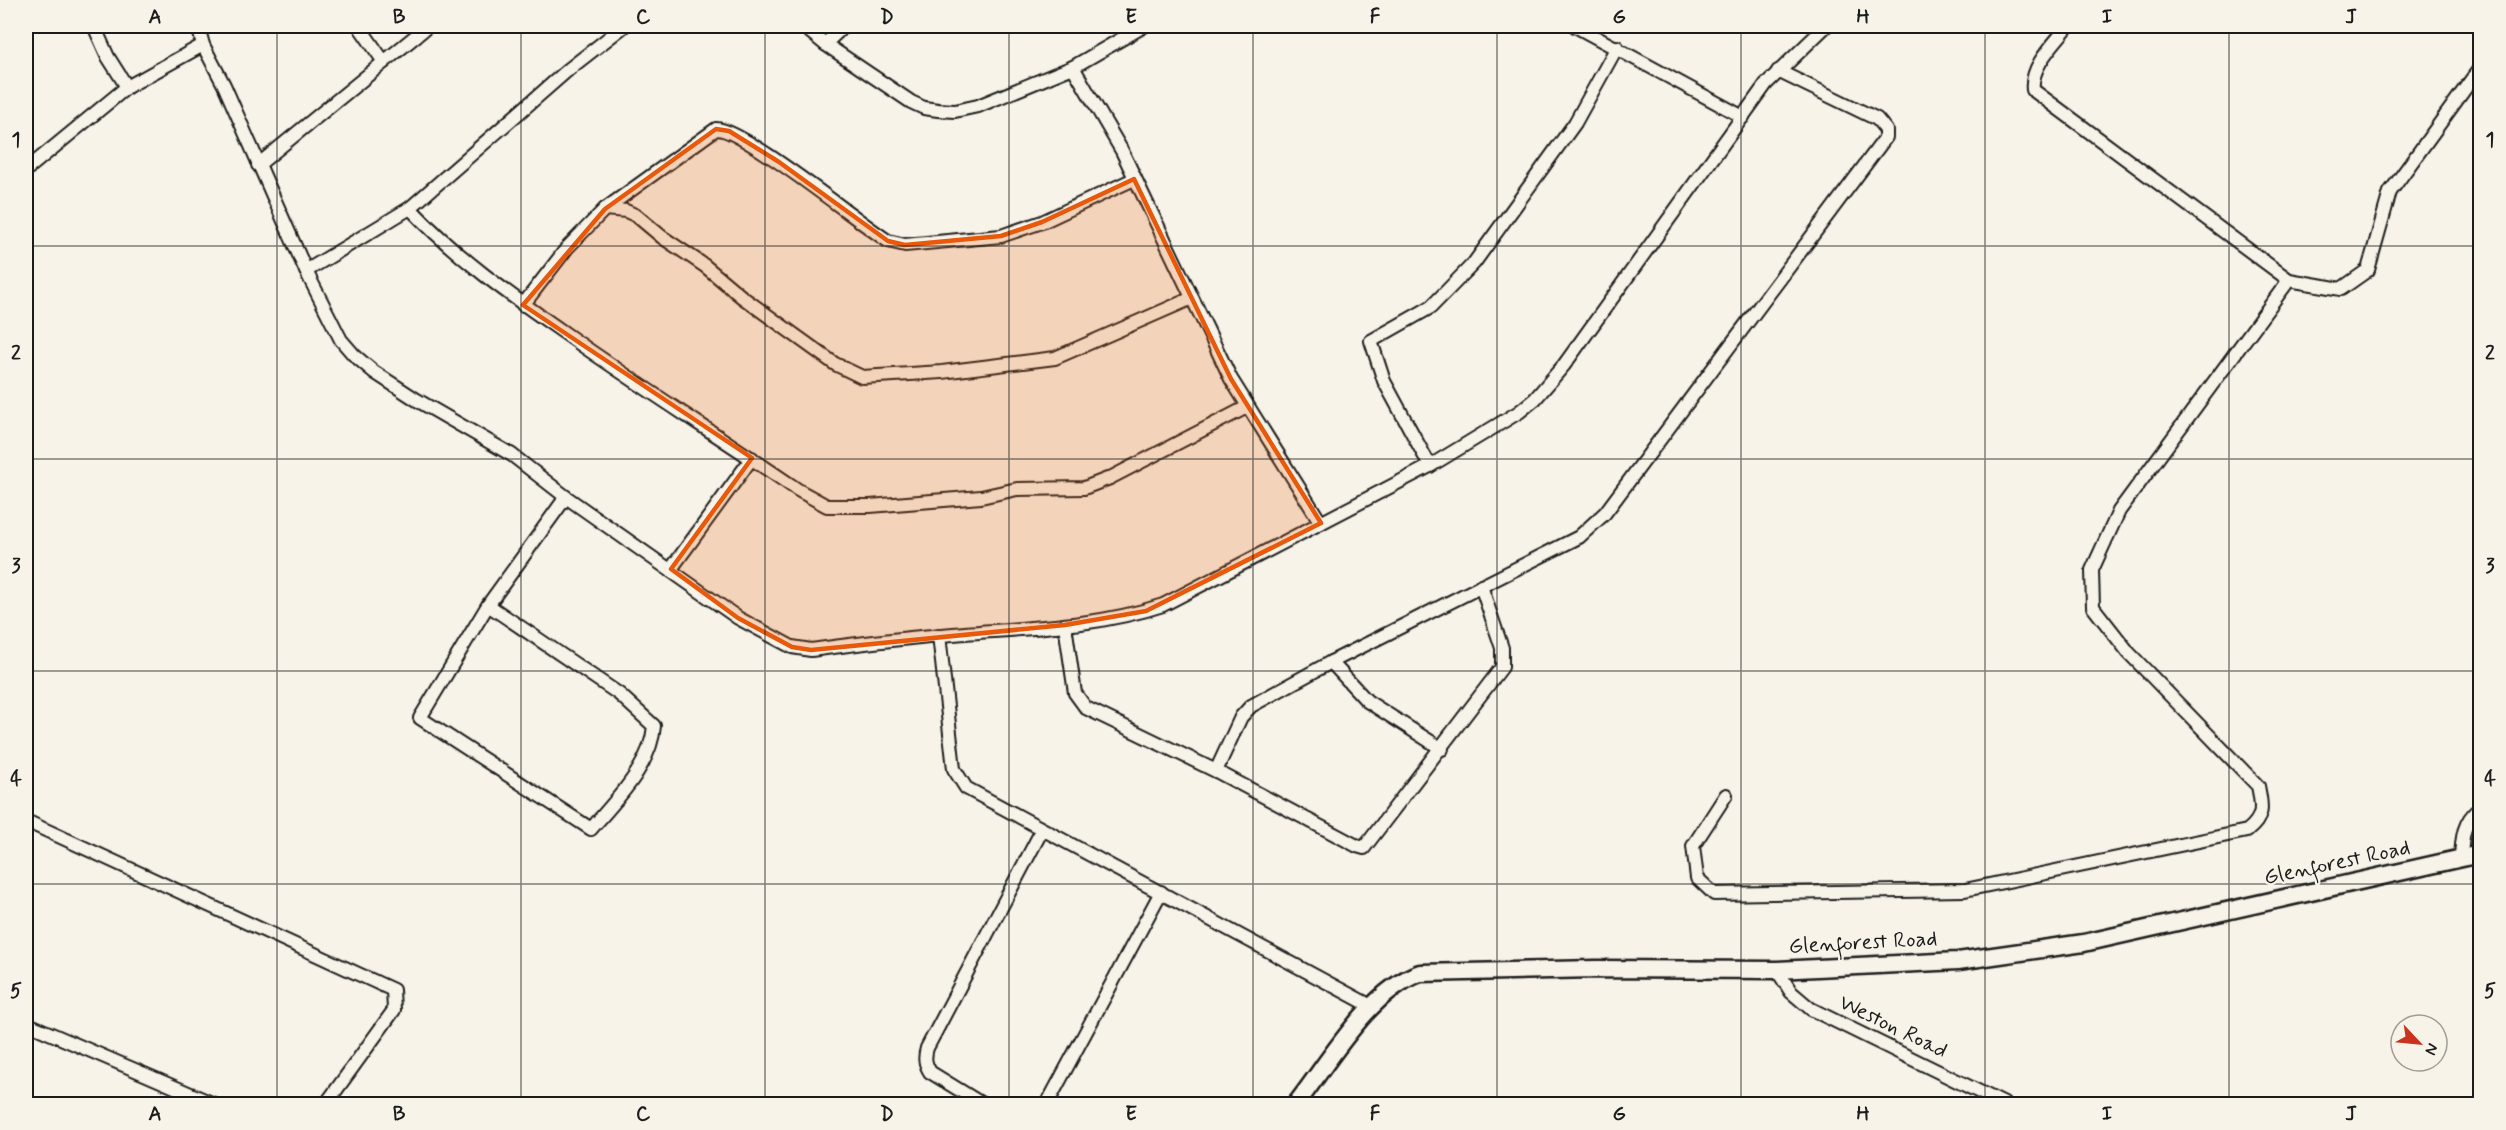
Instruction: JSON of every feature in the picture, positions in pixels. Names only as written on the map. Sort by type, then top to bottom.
[{"type":"street","points":[[94,26],[108,57],[127,87]]},
{"type":"street","points":[[198,26],[203,45],[306,271],[341,340],[354,355],[374,372],[417,400],[512,455],[566,497],[738,618],[792,647],[811,650],[939,635],[1065,625],[1146,611],[1163,605],[1430,466],[1519,412],[1551,382],[1778,71],[1826,26]]},
{"type":"street","points":[[359,26],[384,62]]},
{"type":"street","points":[[258,165],[428,26]]},
{"type":"street","points":[[306,271],[410,208],[569,69],[624,26]]},
{"type":"street","points":[[803,26],[825,44],[900,95],[924,108],[955,111],[978,106],[1073,67],[1144,26]]},
{"type":"street","points":[[825,44],[844,26]]},
{"type":"street","points":[[1575,26],[1743,117]]},
{"type":"street","points":[[2068,26],[2035,70],[2032,80],[2033,90],[2289,280],[2341,289],[2368,270],[2390,192],[2481,68]]},
{"type":"street","points":[[26,170],[127,87],[203,45]]},
{"type":"street","points":[[1430,466],[1384,381],[1371,341],[1431,307],[1474,263],[1575,123],[1617,47]]},
{"type":"street","points":[[1073,67],[1116,141],[1191,299],[1247,407],[1321,523]]},
{"type":"street","points":[[1216,771],[1246,711],[1331,662],[1579,537],[1597,523],[1882,145],[1886,130],[1877,119],[1778,71]]},
{"type":"street","points":[[523,304],[567,248],[605,209],[710,131],[723,128],[779,162],[888,241],[905,245],[1002,236],[1042,222],[1134,179]]},
{"type":"street","points":[[410,208],[437,237],[523,304],[827,506],[870,506],[981,496],[1017,489],[1073,489],[1110,478],[1247,407]]},
{"type":"street","points":[[605,209],[626,211],[637,216],[662,237],[705,266],[742,297],[835,364],[862,377],[942,372],[1055,358],[1191,299]]},
{"type":"street","points":[[1726,795],[1693,846],[1697,878],[1714,894],[1965,890],[2247,831],[2258,823],[2263,810],[2258,786],[2129,653],[2093,606],[2092,570],[2120,511],[2289,280]]},
{"type":"street","points":[[671,569],[752,458]]},
{"type":"street","points":[[488,605],[619,694],[654,726],[653,742],[628,786],[591,829],[420,718],[488,605],[566,497]]},
{"type":"street","points":[[1065,625],[1075,693],[1081,704],[1364,848],[1500,671],[1504,661],[1481,586]]},
{"type":"street","points":[[939,635],[954,770],[960,781],[971,792],[1371,1006]]},
{"type":"street","points":[[1331,662],[1367,701],[1442,749]]},
{"type":"street","points":[[2461,858],[2465,825],[2481,808]]},
{"type":"street","points":[[26,821],[393,990],[394,1010],[326,1104]]},
{"type":"street","points":[[982,1104],[930,1072],[925,1056],[1042,830]]},
{"type":"street","name":"Glenforest Road","points":[[1296,1104],[1384,992],[1406,978],[1434,971],[1777,970],[1912,965],[2014,955],[2084,943],[2481,854]]},
{"type":"street","points":[[1047,1104],[1161,892]]},
{"type":"street","name":"Weston Road","points":[[1777,970],[1791,992],[1811,1010],[2004,1104]]},
{"type":"street","points":[[26,1023],[214,1104]]},
{"type":"highlighted area","points":[[716,129],[729,131],[779,162],[888,241],[905,245],[1001,236],[1042,222],[1134,179],[1231,379],[1321,523],[1146,611],[1065,625],[811,650],[792,647],[738,618],[671,569],[752,458],[523,305],[605,209]]}]
